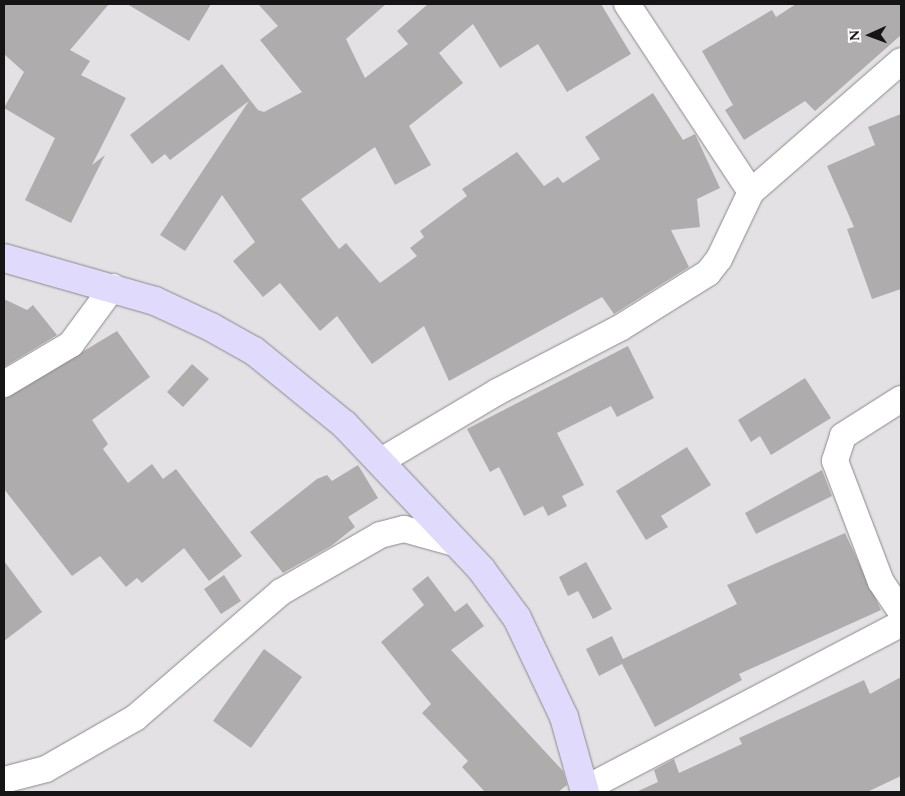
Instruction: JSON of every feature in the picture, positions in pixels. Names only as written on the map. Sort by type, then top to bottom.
[{"type":"main road","points":[[4,258],[113,287],[155,301],[254,351],[303,387],[380,461],[458,544],[517,618],[541,663],[564,717],[585,790]]},
{"type":"street","points":[[627,4],[751,192]]},
{"type":"street","points":[[380,461],[497,392],[620,328],[708,273],[719,259],[751,192],[901,61]]},
{"type":"street","points":[[4,384],[71,344],[113,287]]},
{"type":"street","points":[[901,399],[843,436],[835,461],[881,582],[901,612]]},
{"type":"street","points":[[4,780],[42,780],[136,718],[281,592],[380,535],[404,529],[458,544]]},
{"type":"street","points":[[585,790],[901,624]]},
{"type":"building","points":[[4,4],[109,4],[70,50],[90,61],[81,75],[126,98],[92,165],[105,155],[71,223],[25,200],[55,138],[4,108],[24,72],[4,54]]},
{"type":"building","points":[[127,4],[211,4],[189,41]]},
{"type":"building","points":[[258,4],[386,4],[346,39],[365,78],[408,44],[397,31],[428,4],[601,4],[631,54],[567,92],[538,44],[500,68],[473,24],[439,53],[463,83],[409,126],[431,165],[395,185],[375,147],[301,199],[339,249],[346,243],[380,283],[417,256],[410,248],[424,237],[420,231],[467,196],[462,189],[517,152],[544,186],[558,177],[563,183],[600,159],[585,137],[653,93],[683,140],[695,134],[720,188],[697,199],[700,227],[671,230],[689,267],[614,314],[602,297],[449,381],[424,326],[372,364],[337,316],[320,331],[280,283],[263,297],[233,261],[255,242],[222,195],[185,251],[160,235],[249,101],[170,160],[165,154],[152,164],[130,135],[222,64],[258,110],[264,112],[302,92],[260,40],[278,26]]},
{"type":"building","points":[[796,4],[901,4],[901,35],[815,111],[805,101],[744,140],[725,110],[733,105],[702,51],[772,10],[776,17]]},
{"type":"building","points":[[901,114],[901,289],[872,299],[847,229],[854,227],[827,166],[875,145],[868,127]]},
{"type":"building","points":[[4,299],[27,310],[33,305],[57,335],[4,367]]},
{"type":"building","points":[[117,331],[150,377],[92,420],[108,444],[103,449],[128,483],[152,464],[163,479],[176,469],[242,556],[209,581],[184,548],[142,583],[137,578],[126,587],[100,556],[72,576],[4,489],[4,399]]},
{"type":"building","points":[[628,346],[654,398],[617,417],[611,406],[557,433],[584,485],[562,496],[567,506],[548,516],[543,506],[524,516],[499,467],[490,472],[467,429]]},
{"type":"building","points":[[192,364],[209,379],[183,407],[167,392]]},
{"type":"building","points":[[805,378],[831,418],[771,455],[760,436],[751,442],[738,420]]},
{"type":"building","points":[[687,447],[711,485],[661,516],[668,527],[646,540],[616,491]]},
{"type":"building","points":[[358,465],[378,498],[348,517],[355,527],[331,546],[283,573],[250,532],[317,479],[327,475],[332,481]]},
{"type":"building","points":[[822,470],[832,496],[756,534],[745,513]]},
{"type":"building","points":[[845,533],[881,610],[739,674],[742,680],[655,727],[622,664],[599,676],[586,649],[612,636],[623,659],[737,604],[727,585]]},
{"type":"building","points":[[4,561],[42,612],[4,641]]},
{"type":"building","points":[[586,562],[612,609],[593,619],[578,591],[568,596],[559,577]]},
{"type":"building","points":[[224,575],[241,601],[221,614],[204,589]]},
{"type":"building","points":[[428,576],[455,612],[467,603],[484,626],[451,650],[563,771],[567,785],[558,792],[485,792],[462,767],[468,761],[422,713],[431,704],[381,642],[424,605],[412,589]]},
{"type":"building","points":[[264,649],[302,677],[251,748],[213,721]]},
{"type":"building","points":[[901,677],[901,776],[867,792],[636,792],[658,782],[654,770],[674,759],[679,773],[742,744],[739,738],[864,680],[870,694]]}]
